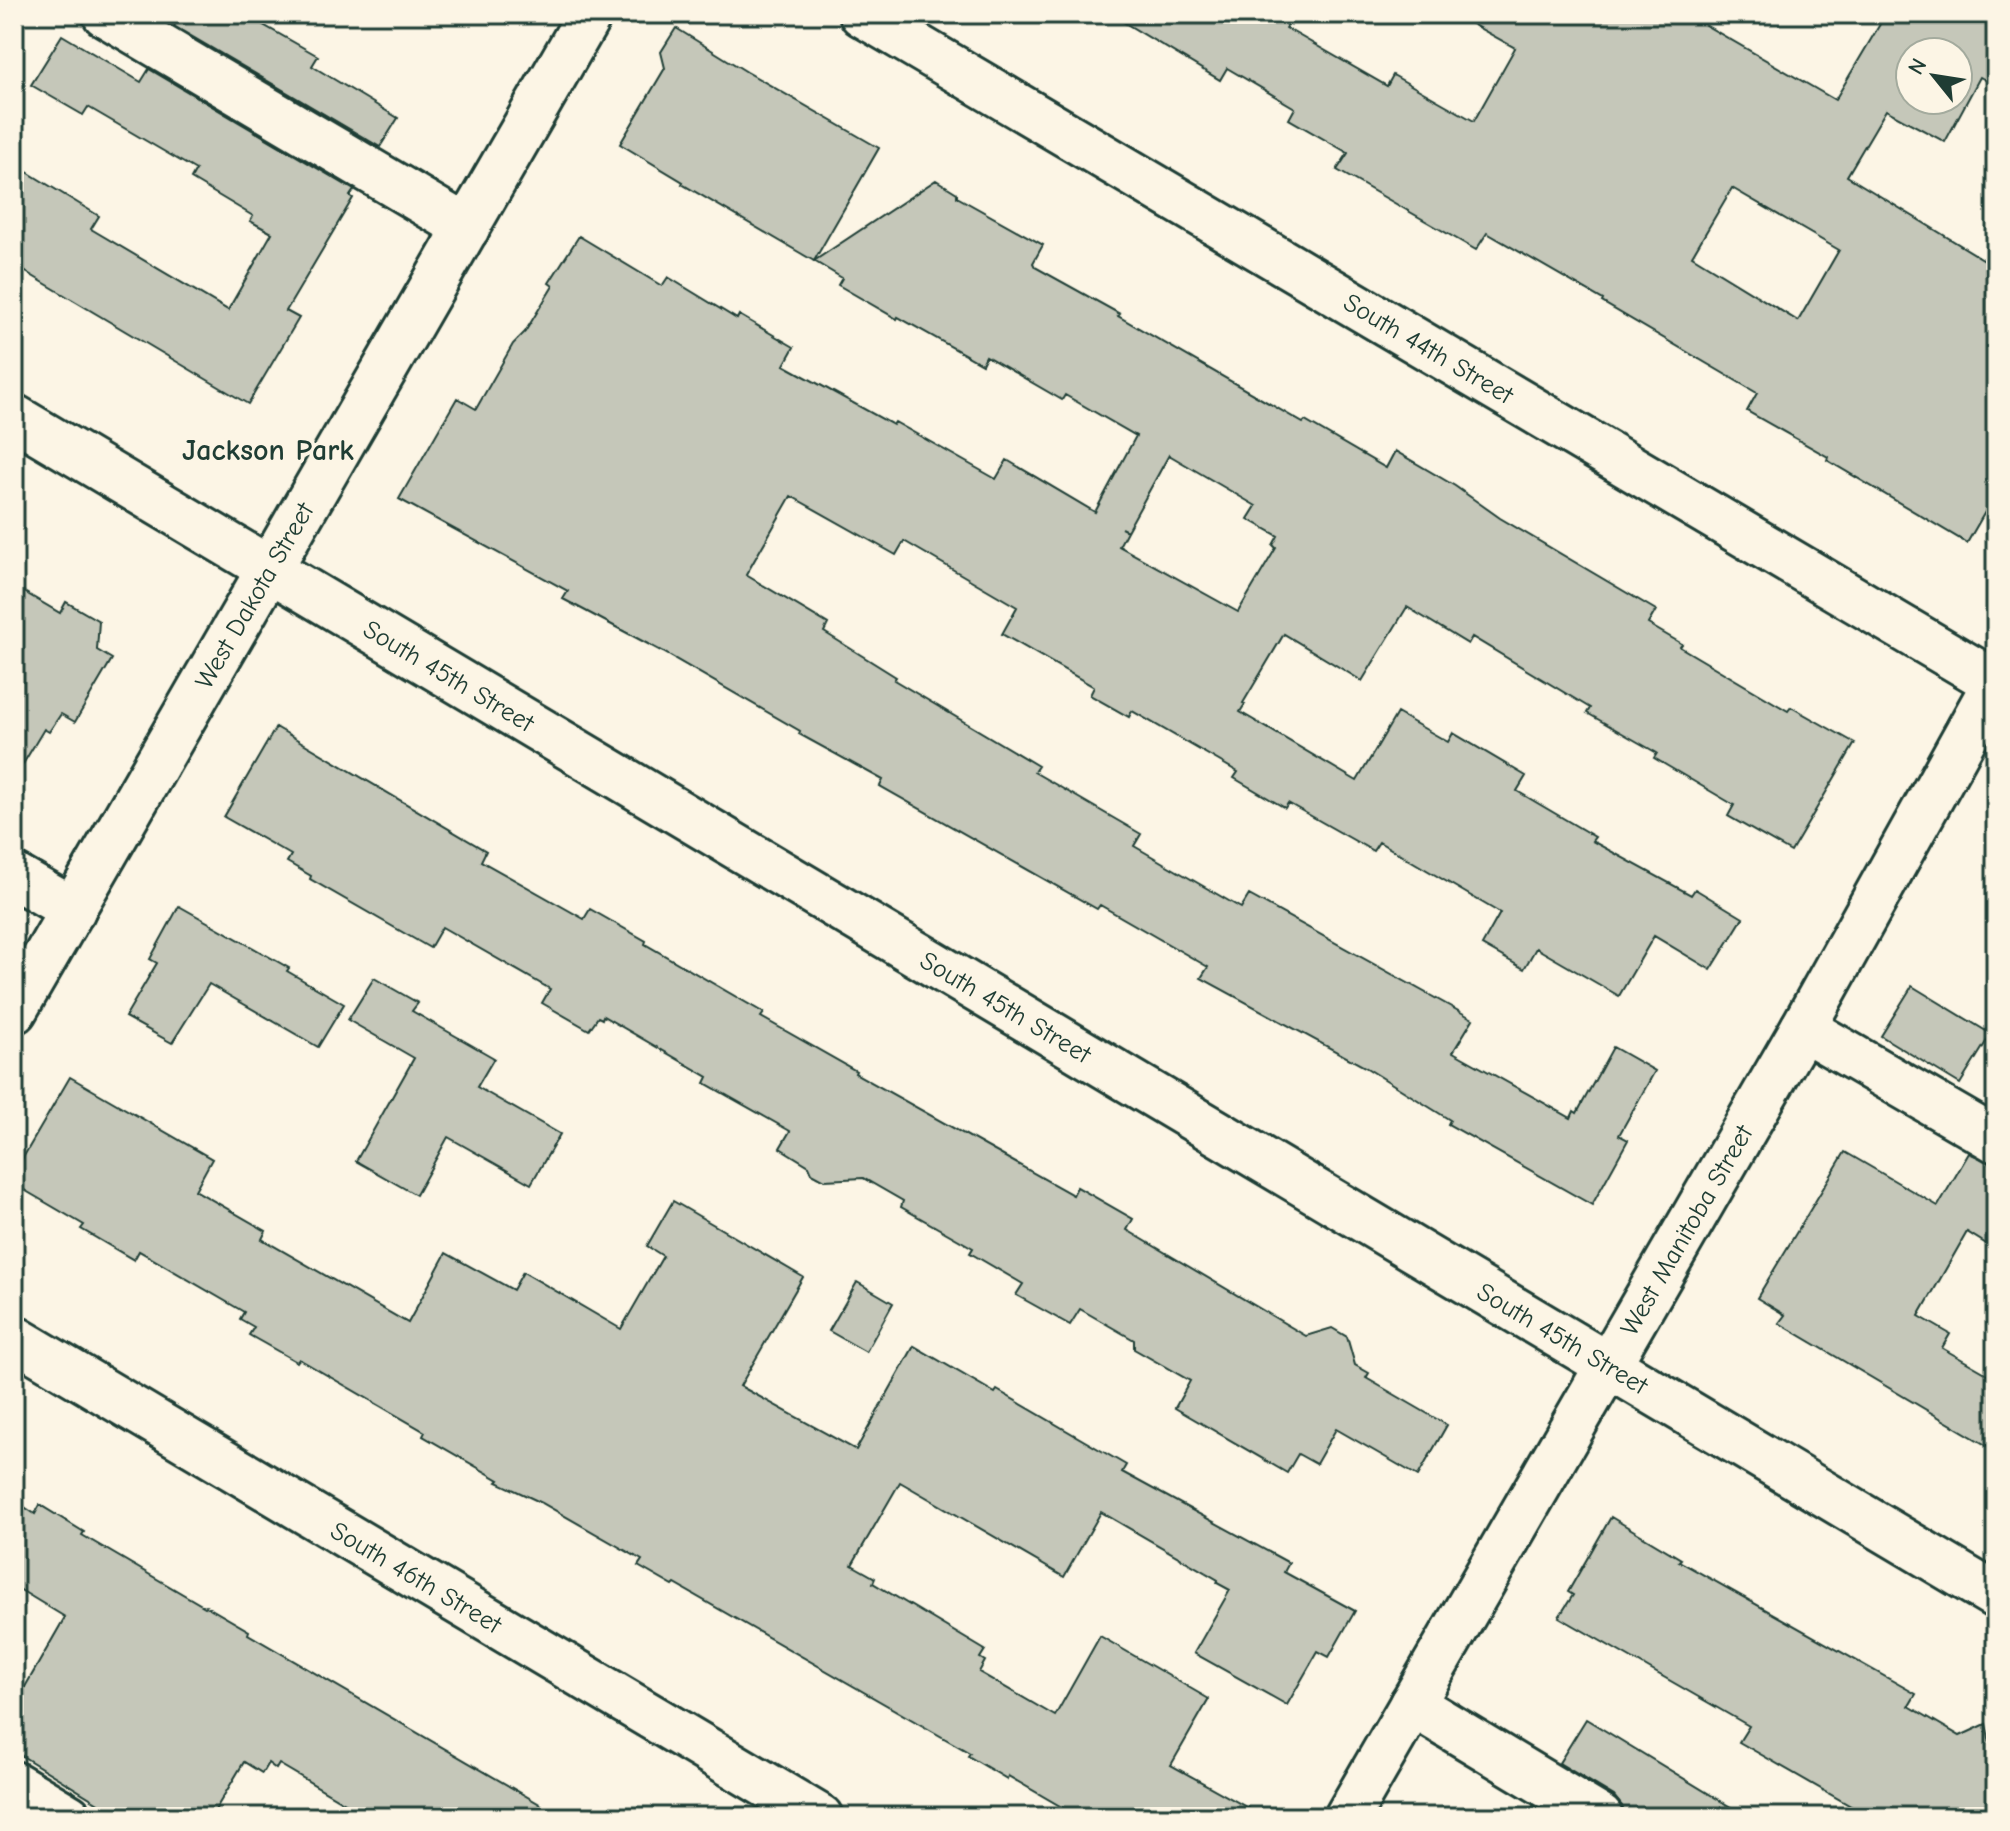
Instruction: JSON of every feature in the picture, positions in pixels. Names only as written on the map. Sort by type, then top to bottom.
[{"type":"street","points":[[105,14],[467,228]]},
{"type":"street","name":"West Dakota Street","points":[[14,1011],[590,14]]},
{"type":"street","name":"South 44th Street","points":[[862,14],[1996,682]]},
{"type":"street","name":"South 45th Street","points":[[14,417],[1996,1596]]},
{"type":"street","name":"West Manitoba Street","points":[[1347,1817],[1803,1028],[1996,682]]},
{"type":"street","points":[[14,876],[73,910]]},
{"type":"street","points":[[1803,1028],[1996,1140]]},
{"type":"street","name":"South 46th Street","points":[[14,1338],[820,1817]]},
{"type":"street","points":[[1412,1704],[1600,1817]]},
{"type":"street","points":[[14,1784],[69,1817]]},
{"type":"building","points":[[182,14],[244,14],[318,56],[312,66],[398,118],[380,147],[174,26]]},
{"type":"building","points":[[1110,14],[1294,14],[1286,28],[1387,86],[1393,75],[1474,121],[1515,48],[1454,14],[1686,14],[1835,100],[1886,14],[1996,14],[1996,86],[1980,77],[1974,88],[1974,36],[1894,36],[1894,114],[1886,110],[1847,176],[1996,267],[1996,493],[1967,543],[1747,411],[1757,393],[1603,300],[1487,233],[1476,250],[1337,170],[1348,153],[1289,119],[1295,108],[1227,68],[1220,80]],"holes":[[[1732,188],[1839,250],[1798,321],[1692,256]]]},
{"type":"building","points":[[676,28],[879,148],[814,261],[620,144],[665,68],[661,52]]},
{"type":"building","points":[[62,35],[141,82],[149,69],[354,190],[350,196],[353,198],[286,311],[299,318],[248,404],[14,265],[14,164],[99,216],[91,229],[228,310],[272,233],[250,221],[253,216],[191,179],[196,170],[88,107],[83,115],[31,85]]},
{"type":"building","points":[[1897,116],[1959,116],[1945,142]]},
{"type":"building","points":[[936,180],[957,193],[957,197],[1043,245],[1033,263],[1035,267],[1386,468],[1395,451],[1455,486],[1500,518],[1656,610],[1648,624],[1682,644],[1680,647],[1788,711],[1791,707],[1855,743],[1791,852],[1728,816],[1734,805],[1654,758],[1657,753],[1587,713],[1590,708],[1472,637],[1468,644],[1407,607],[1362,681],[1284,634],[1240,712],[1357,781],[1397,713],[1448,742],[1453,733],[1526,776],[1517,791],[1595,837],[1592,841],[1691,895],[1695,889],[1743,918],[1711,970],[1654,936],[1619,996],[1536,948],[1524,969],[1482,945],[1500,913],[1379,842],[1373,851],[1288,803],[1285,808],[1234,778],[1238,772],[1132,711],[1129,717],[1090,695],[1094,687],[1002,634],[1017,607],[904,541],[896,555],[791,496],[746,575],[828,624],[824,632],[896,677],[894,680],[1038,766],[1034,772],[1141,834],[1134,846],[1241,908],[1249,895],[1473,1019],[1453,1052],[1571,1118],[1574,1111],[1577,1113],[1613,1047],[1655,1071],[1619,1135],[1628,1140],[1592,1205],[1448,1124],[1450,1120],[1365,1067],[1201,978],[1208,967],[1100,905],[1097,909],[880,786],[883,780],[799,734],[800,731],[563,599],[568,591],[399,499],[457,398],[476,409],[513,344],[525,332],[553,286],[549,283],[579,236],[662,286],[668,277],[737,319],[739,315],[794,347],[784,365],[893,425],[895,422],[996,479],[1007,460],[1095,512],[1136,436],[1065,395],[1062,400],[986,356],[982,364],[897,319],[838,285],[842,278],[814,261]],"holes":[[[1169,455],[1256,506],[1248,519],[1278,536],[1273,545],[1276,548],[1238,612],[1119,546]]]},
{"type":"building","points":[[14,586],[60,613],[66,602],[99,621],[97,650],[112,659],[75,722],[61,714],[49,732],[44,729],[14,779]]},
{"type":"building","points":[[276,727],[486,851],[481,861],[584,919],[590,909],[764,1013],[761,1017],[855,1073],[1073,1195],[1077,1187],[1133,1219],[1127,1230],[1306,1336],[1332,1328],[1347,1337],[1355,1365],[1369,1373],[1366,1378],[1447,1425],[1418,1476],[1336,1429],[1316,1464],[1298,1454],[1287,1473],[1175,1408],[1190,1381],[1134,1349],[1134,1340],[1080,1309],[1070,1325],[1016,1295],[1023,1284],[970,1253],[973,1248],[901,1207],[903,1201],[863,1178],[825,1180],[812,1173],[809,1166],[780,1148],[790,1131],[705,1083],[708,1077],[603,1016],[602,1019],[598,1017],[589,1030],[542,1003],[550,989],[442,927],[430,948],[310,879],[311,876],[287,862],[291,855],[224,817]]},
{"type":"building","points":[[179,906],[289,968],[287,971],[344,1004],[318,1047],[209,984],[172,1043],[125,1017],[157,963],[150,959]]},
{"type":"building","points":[[374,978],[418,1003],[412,1011],[494,1058],[477,1087],[560,1134],[531,1184],[448,1137],[416,1195],[356,1161],[414,1058],[348,1020]]},
{"type":"building","points":[[1912,986],[1991,1034],[1960,1084],[1881,1036]]},
{"type":"building","points":[[70,1077],[212,1159],[195,1190],[266,1231],[262,1239],[408,1323],[446,1253],[513,1290],[523,1272],[621,1329],[663,1256],[647,1246],[673,1201],[803,1277],[740,1386],[856,1450],[914,1346],[1126,1465],[1122,1472],[1289,1563],[1284,1572],[1355,1611],[1329,1657],[1318,1651],[1287,1705],[1194,1653],[1230,1590],[1101,1512],[1064,1577],[900,1482],[852,1565],[875,1578],[873,1583],[985,1650],[980,1658],[985,1661],[979,1672],[1055,1716],[1100,1636],[1209,1699],[1171,1765],[1264,1817],[1079,1817],[1008,1776],[1007,1779],[968,1756],[970,1753],[675,1584],[673,1586],[638,1566],[642,1560],[542,1503],[497,1482],[499,1480],[423,1436],[425,1432],[299,1359],[297,1362],[249,1335],[254,1327],[240,1319],[244,1312],[139,1251],[134,1260],[81,1229],[84,1225],[14,1184],[14,1173]]},
{"type":"building","points":[[1845,1152],[1938,1206],[1969,1153],[1996,1165],[1996,1250],[1967,1232],[1919,1316],[1950,1334],[1942,1348],[1996,1379],[1996,1451],[1779,1323],[1785,1315],[1757,1298]]},
{"type":"building","points":[[857,1282],[893,1303],[866,1352],[829,1331]]},
{"type":"building","points":[[14,1500],[35,1514],[40,1505],[84,1532],[82,1535],[562,1817],[369,1817],[279,1764],[276,1769],[268,1763],[262,1773],[244,1762],[211,1817],[121,1817],[14,1751],[14,1706],[65,1617],[14,1586]]},
{"type":"building","points":[[1611,1517],[1681,1559],[1679,1561],[1916,1694],[1909,1706],[1960,1736],[1986,1724],[1996,1771],[1996,1798],[1986,1817],[1870,1817],[1739,1742],[1749,1726],[1559,1617],[1573,1595],[1568,1592]]},
{"type":"building","points":[[1586,1719],[1747,1817],[1625,1817],[1622,1806],[1614,1796],[1559,1763]]},
{"type":"building","points":[[1533,1806],[1551,1817],[1526,1817]]},
{"type":"district","name":"Jackson Park","points":[[268,450]]}]
